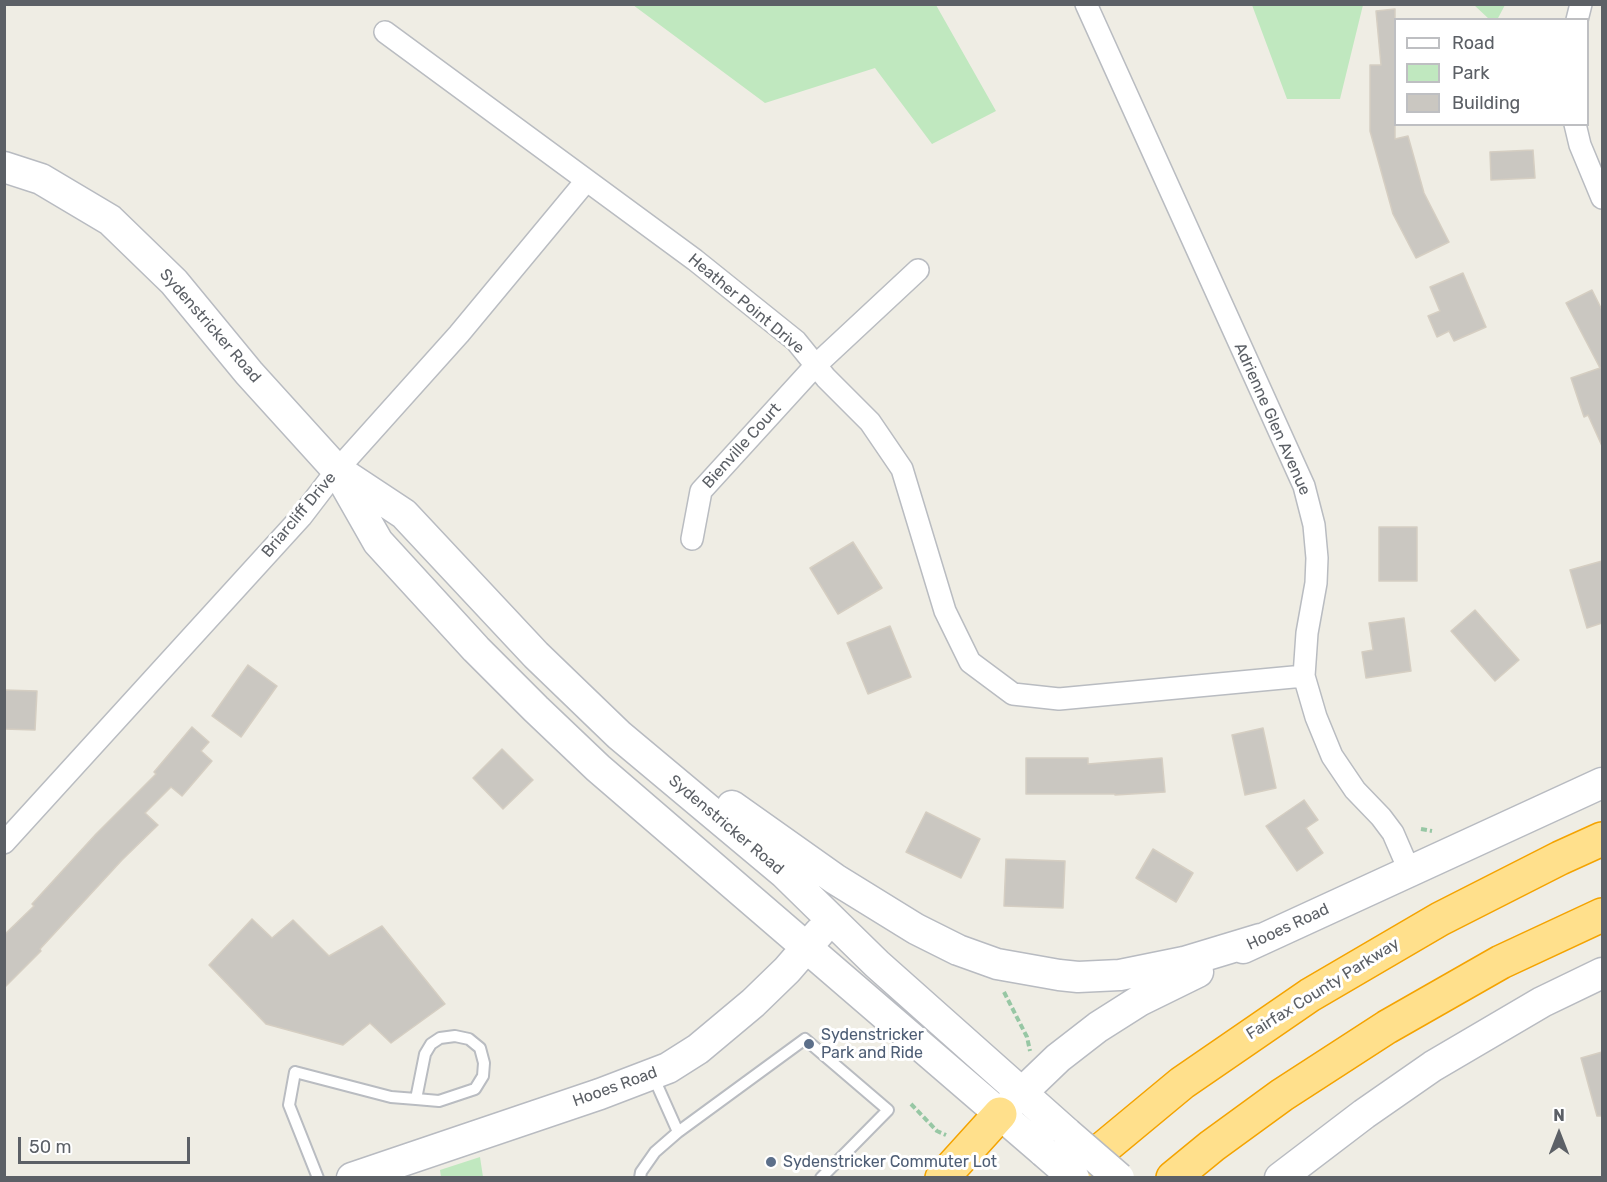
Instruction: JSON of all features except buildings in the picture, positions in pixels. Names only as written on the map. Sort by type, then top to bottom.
[{"type":"highway","name":"Fairfax County Parkway","points":[[1068,1178],[1182,1083],[1310,995],[1440,918],[1602,838]]},
{"type":"highway","points":[[1173,1178],[1212,1146],[1282,1095],[1387,1027],[1501,963],[1602,915]]},
{"type":"highway","points":[[942,1178],[999,1114]]},
{"type":"main road","name":"Sydenstricker Road","points":[[4,167],[41,180],[110,220],[174,282],[249,373],[337,470],[378,542],[476,649],[598,768],[1074,1178]]},
{"type":"main road","name":"Sydenstricker Road","points":[[337,470],[404,514],[536,655],[619,735],[784,873],[877,964],[1119,1178]]},
{"type":"main road","points":[[619,735],[698,781],[790,849],[878,906],[937,941],[980,958],[1016,968],[1059,975],[1078,977],[1120,975],[1184,963],[1260,939]]},
{"type":"main road","name":"Hooes Road","points":[[999,1114],[1078,1042],[1117,1014],[1162,989],[1260,939],[1602,783]]},
{"type":"main road","name":"Hooes Road","points":[[352,1178],[653,1075],[682,1060],[716,1035],[770,988],[831,919]]},
{"type":"main road","points":[[1280,1178],[1364,1114],[1433,1066],[1532,1007],[1602,973]]},
{"type":"street","name":"Adrienne Glen Avenue","points":[[1086,4],[1304,486],[1314,525],[1317,558],[1304,676],[1316,717],[1332,756],[1355,790],[1393,833],[1409,870]]},
{"type":"street","name":"Heather Point Drive","points":[[385,32],[695,260],[796,341],[870,422],[902,469],[945,611],[970,662],[1013,694],[1059,699],[1304,676]]},
{"type":"street","points":[[1575,126],[1580,145],[1602,198]]},
{"type":"street","name":"Briarcliff Drive","points":[[7,836],[301,517],[337,470],[459,334],[586,181]]},
{"type":"street","name":"Bienville Court","points":[[692,539],[701,491],[816,364],[918,270]]},
{"type":"lane","points":[[318,1178],[289,1105],[296,1072],[391,1097],[439,1101],[475,1089],[483,1076],[484,1063],[480,1048],[469,1039],[455,1035],[440,1038],[431,1044],[425,1054],[416,1099]]},
{"type":"lane","points":[[640,1178],[655,1152],[678,1132],[805,1039],[888,1110],[821,1178]]},
{"type":"lane","points":[[653,1075],[678,1132]]},
{"type":"path","points":[[1002,988],[1027,1037],[1030,1054]]},
{"type":"path","points":[[911,1104],[940,1134],[953,1135]]},
{"type":"green space","points":[[633,5],[936,5],[996,111],[932,144],[875,68],[765,103]]},
{"type":"green space","points":[[1252,5],[1363,5],[1340,99],[1287,99]]},
{"type":"green space","points":[[1474,5],[1505,5],[1498,18],[1488,18]]},
{"type":"green space","points":[[480,1157],[483,1177],[441,1177],[440,1170]]},
{"type":"place","name":"Sydenstricker Park and Ride","points":[[809,1044]]},
{"type":"place","name":"Sydenstricker Commuter Lot","points":[[771,1162]]}]
